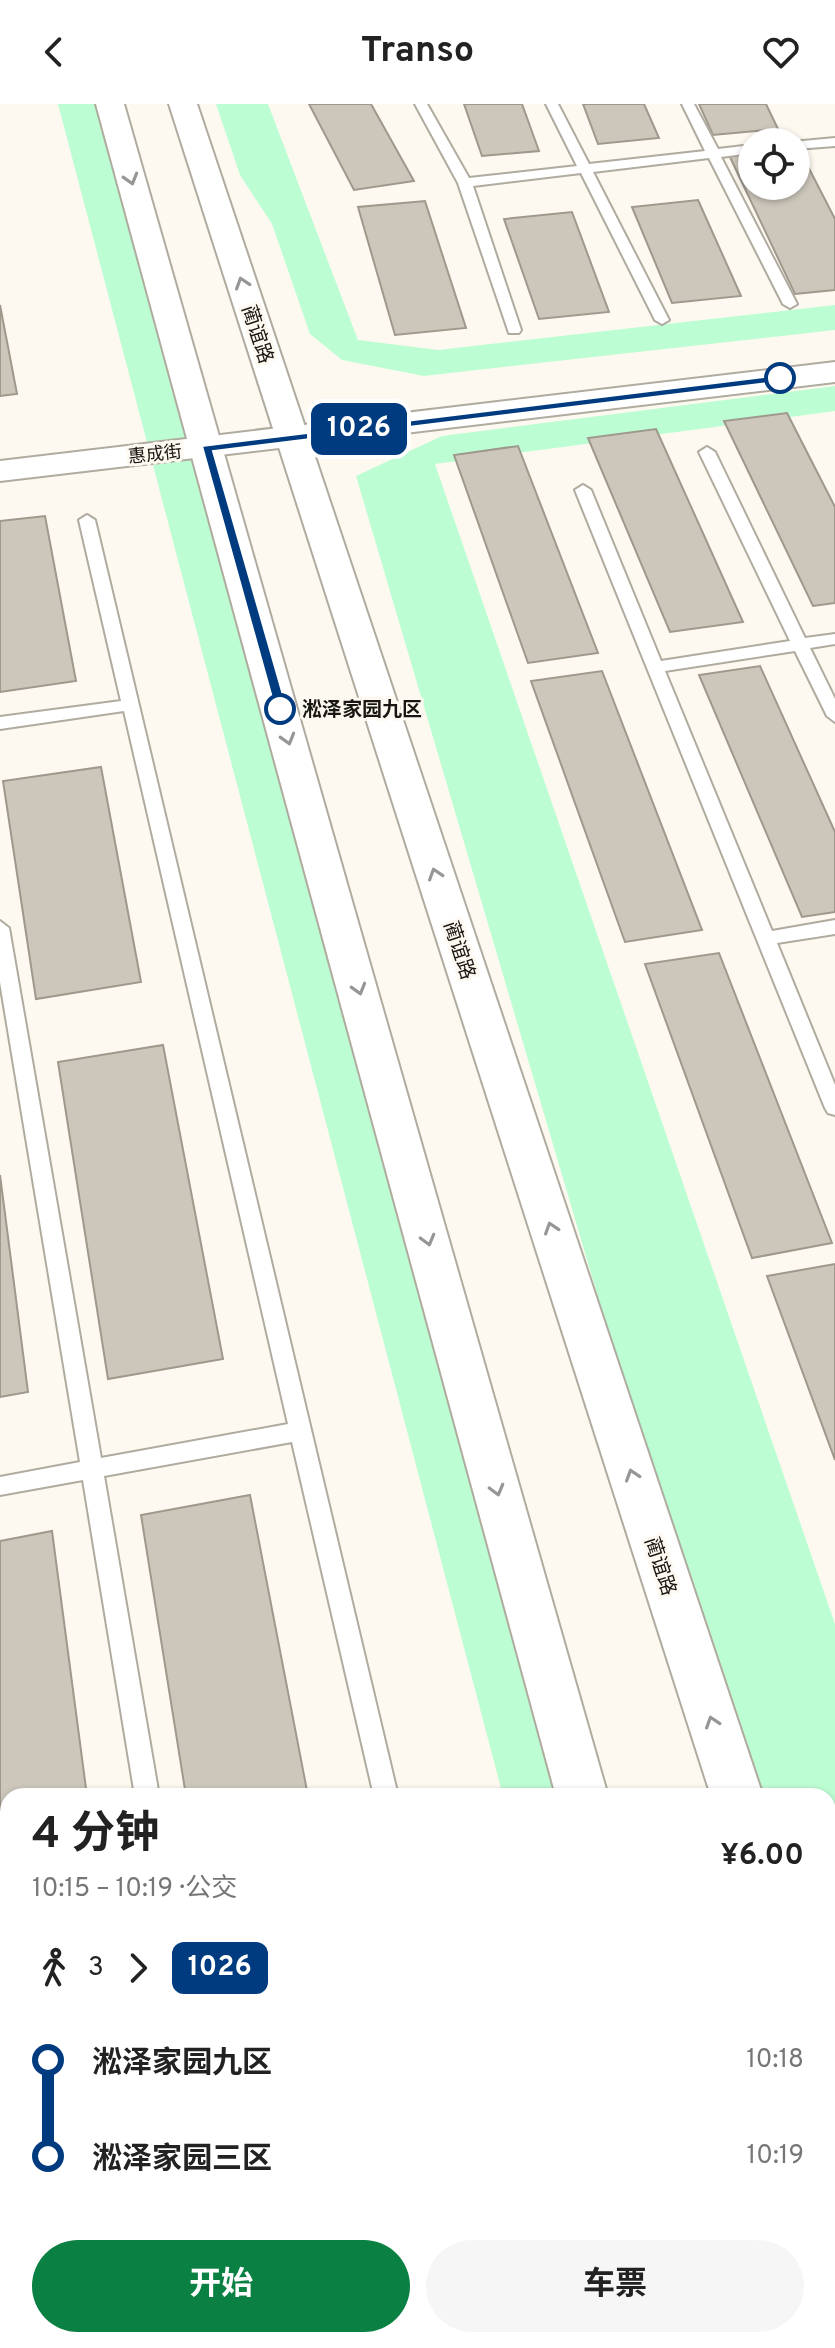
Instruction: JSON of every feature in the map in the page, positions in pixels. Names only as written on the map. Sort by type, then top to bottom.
[{"type":"main road","points":[[110,104],[580,1788]]},
{"type":"main road","name":"蔺谊路","points":[[183,104],[734,1788]]},
{"type":"main road","name":"惠成街","points":[[0,471],[835,372]]},
{"type":"lane","points":[[421,104],[465,183],[514,330]]},
{"type":"lane","points":[[552,104],[662,320]]},
{"type":"lane","points":[[688,104],[790,304]]},
{"type":"lane","points":[[810,144],[835,142]]},
{"type":"lane","points":[[465,183],[585,166],[738,150]]},
{"type":"lane","points":[[707,452],[835,716]]},
{"type":"lane","points":[[583,490],[835,1108]]},
{"type":"lane","points":[[87,520],[384,1788]]},
{"type":"lane","points":[[655,667],[835,639]]},
{"type":"lane","points":[[0,723],[130,705]]},
{"type":"lane","points":[[766,938],[835,927]]},
{"type":"lane","points":[[0,928],[146,1788]]},
{"type":"lane","points":[[0,1486],[301,1431]]},
{"type":"green space","points":[[58,104],[120,104],[588,1788],[501,1788]]},
{"type":"green space","points":[[216,104],[268,104],[358,340],[438,350],[835,305],[835,330],[424,376],[342,360],[310,334],[272,224],[240,175]]},
{"type":"green space","points":[[835,386],[835,411],[435,464],[835,1624],[835,1788],[743,1788],[356,476],[442,436]]},
{"type":"building","points":[[309,104],[371,104],[414,181],[354,190]]},
{"type":"building","points":[[464,104],[522,104],[539,151],[482,156]]},
{"type":"building","points":[[583,104],[644,104],[659,138],[598,144]]},
{"type":"building","points":[[699,104],[766,104],[778,128],[738,128],[738,133],[713,135]]},
{"type":"building","points":[[738,154],[738,174],[729,155]]},
{"type":"building","points":[[810,170],[835,219],[835,290],[795,294],[750,200],[810,200]]},
{"type":"building","points":[[698,200],[741,296],[672,303],[632,207]]},
{"type":"building","points":[[425,201],[466,328],[395,335],[358,207]]},
{"type":"building","points":[[572,212],[609,312],[539,319],[504,219]]},
{"type":"building","points":[[0,305],[17,394],[0,396]]},
{"type":"building","points":[[787,413],[835,507],[835,603],[813,606],[724,421]]},
{"type":"building","points":[[656,429],[743,622],[670,632],[588,438]]},
{"type":"building","points":[[518,446],[598,653],[528,663],[454,455]]},
{"type":"building","points":[[45,516],[76,681],[0,692],[0,521]]},
{"type":"building","points":[[760,666],[835,832],[835,912],[802,917],[699,675]]},
{"type":"building","points":[[602,671],[702,930],[625,942],[531,681]]},
{"type":"building","points":[[101,767],[141,982],[36,999],[3,781]]},
{"type":"building","points":[[719,953],[832,1243],[752,1258],[645,964]]},
{"type":"building","points":[[163,1045],[223,1359],[108,1379],[58,1062]]},
{"type":"building","points":[[0,1175],[28,1392],[0,1397]]},
{"type":"building","points":[[835,1264],[835,1460],[767,1276]]},
{"type":"building","points":[[250,1495],[306,1788],[185,1788],[141,1515]]},
{"type":"building","points":[[52,1531],[86,1788],[0,1788],[0,1541]]},
{"type":"bus line","name":"1026","points":[[280,709],[207,448],[780,378]]},
{"type":"place","name":"淞泽家园九区","points":[[280,709]]}]
